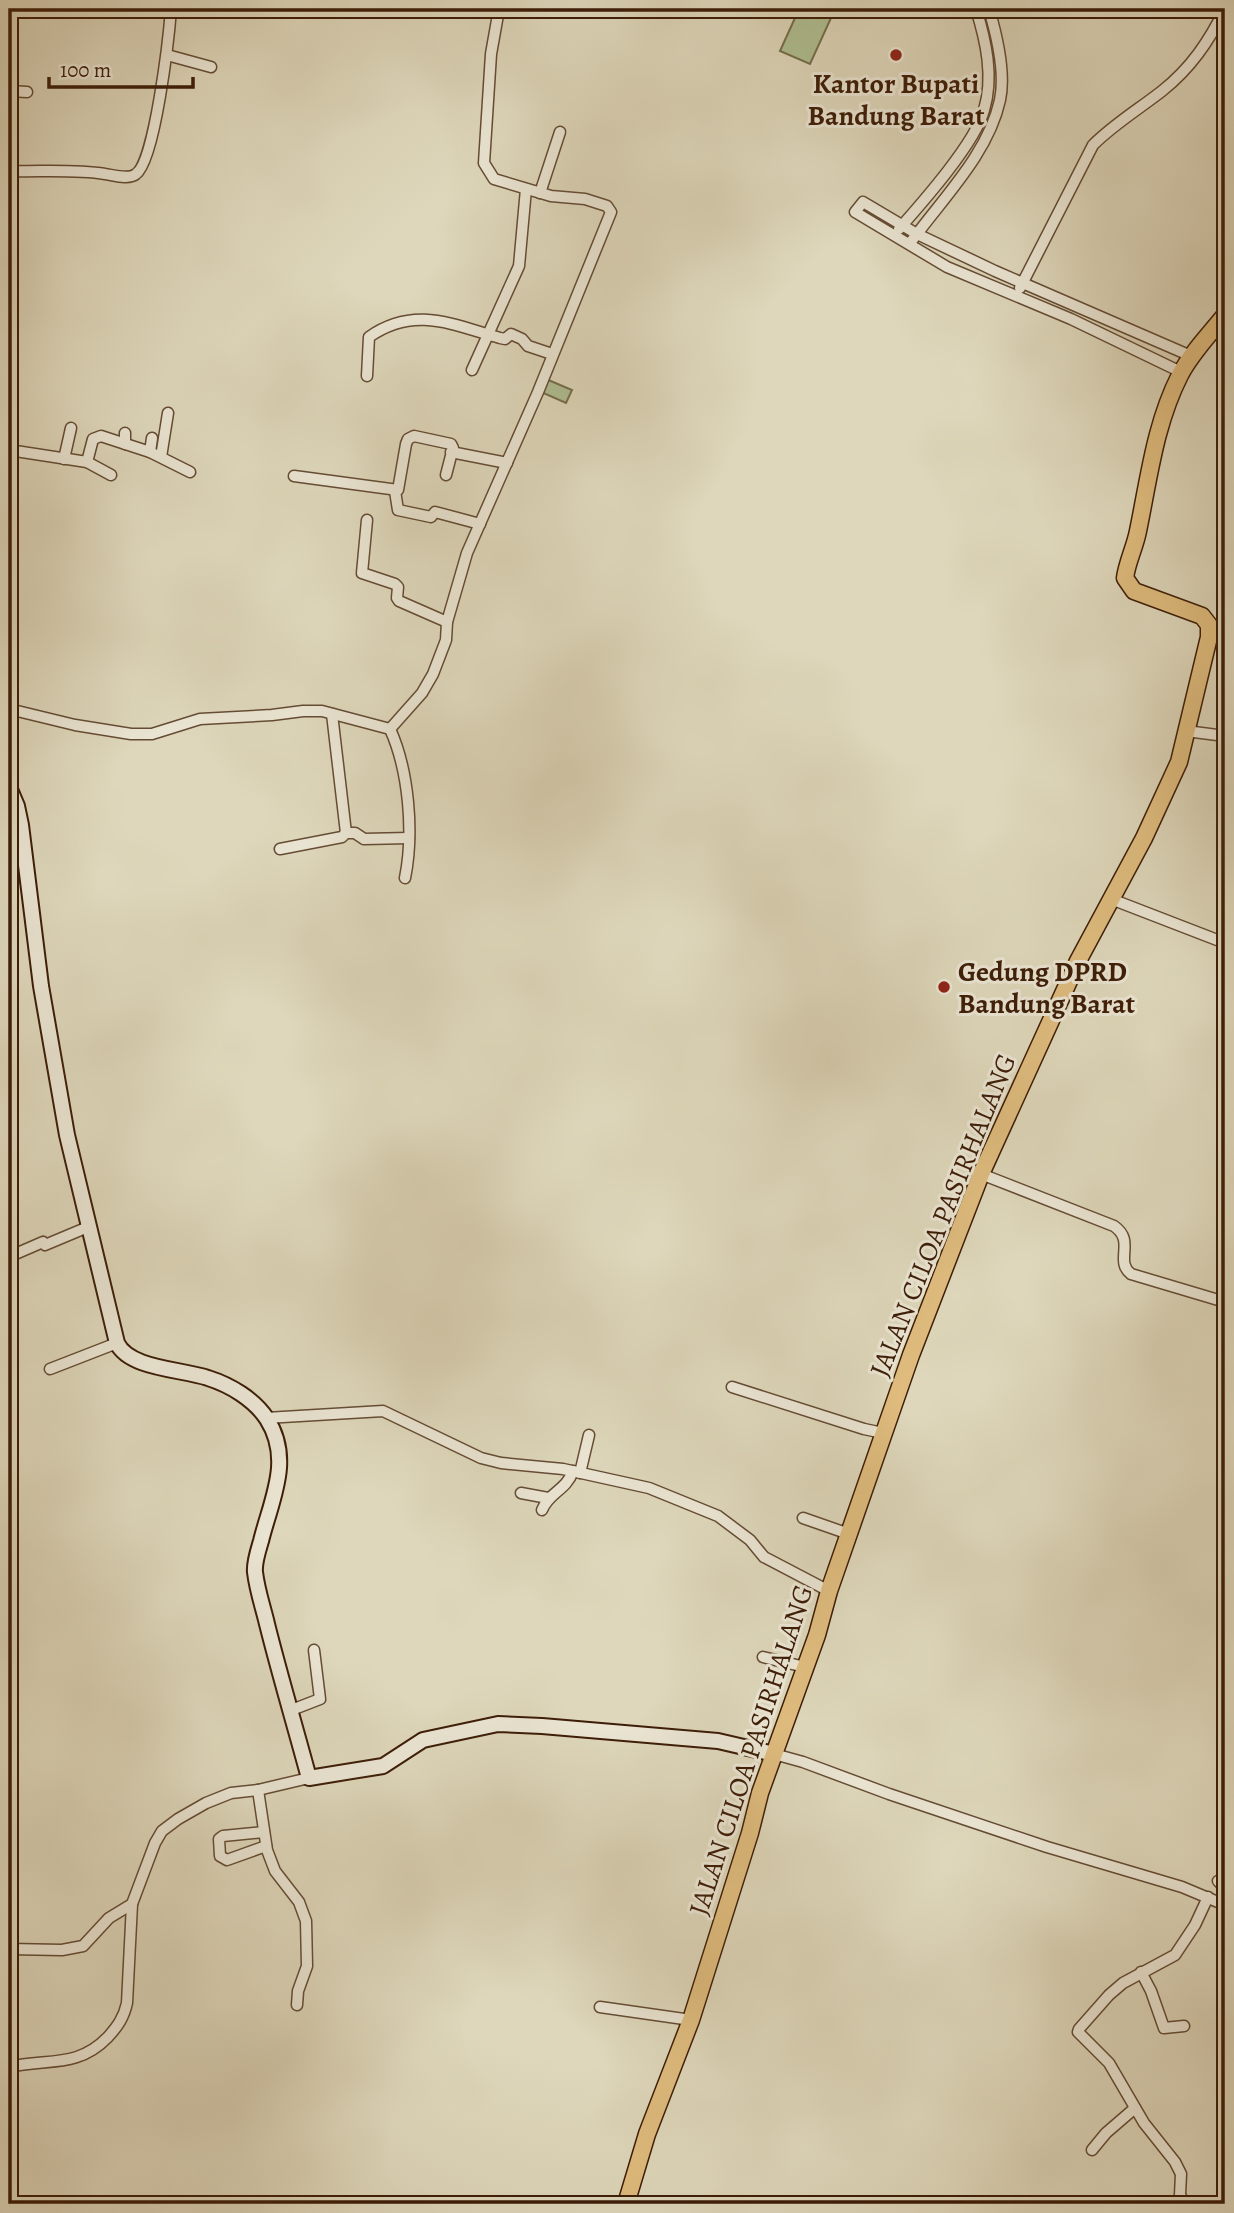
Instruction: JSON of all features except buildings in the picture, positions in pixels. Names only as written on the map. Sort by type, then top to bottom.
[{"type":"main road","name":"JALAN CILOA PASIRHALANG","points":[[626,2204],[647,2134],[691,2020],[760,1793],[817,1635],[883,1433],[981,1174],[1078,961],[1144,838],[1179,762],[1209,637],[1209,625],[1202,616],[1134,591],[1125,578],[1138,534],[1155,443],[1181,372],[1225,315]]},
{"type":"street","points":[[9,171],[96,172],[134,176],[139,172],[158,110],[171,9]]},
{"type":"street","points":[[390,729],[427,686],[446,640],[447,622],[457,584],[480,524],[611,212],[607,206],[585,199],[540,193],[494,179],[484,163],[491,54],[499,9]]},
{"type":"street","points":[[894,235],[968,142],[984,113],[989,78],[984,36],[976,9]]},
{"type":"street","points":[[910,243],[977,154],[994,121],[1001,81],[996,34],[989,9]]},
{"type":"street","points":[[1016,296],[1093,145],[1104,133],[1163,90],[1186,69],[1211,36],[1225,9]]},
{"type":"street","points":[[167,55],[211,67]]},
{"type":"street","points":[[9,91],[27,92]]},
{"type":"street","points":[[540,193],[560,132]]},
{"type":"street","points":[[472,370],[519,266],[526,189]]},
{"type":"street","points":[[1181,372],[1071,319],[947,267],[855,212],[863,202],[917,234],[1191,356]]},
{"type":"street","points":[[367,376],[369,337],[407,320],[436,319],[505,339],[511,334],[522,339],[527,345],[552,354]]},
{"type":"street","points":[[161,457],[168,413]]},
{"type":"street","points":[[64,459],[71,428]]},
{"type":"street","points":[[125,432],[125,444]]},
{"type":"street","points":[[87,462],[95,437],[101,436],[150,452],[190,471]]},
{"type":"street","points":[[294,476],[395,491],[399,489],[406,444],[411,437],[448,442],[453,448],[446,475]]},
{"type":"street","points":[[150,452],[152,438]]},
{"type":"street","points":[[9,450],[87,462],[111,475]]},
{"type":"street","points":[[451,453],[507,463]]},
{"type":"street","points":[[395,491],[398,510],[431,517],[435,512],[480,524]]},
{"type":"street","points":[[367,520],[363,574],[395,584],[398,587],[398,600],[447,622]]},
{"type":"street","points":[[9,709],[75,725],[142,734],[152,734],[200,719],[322,711],[390,729]]},
{"type":"street","points":[[332,714],[346,833]]},
{"type":"street","points":[[390,729],[405,769],[410,856],[405,878]]},
{"type":"street","points":[[1186,731],[1225,736]]},
{"type":"street","points":[[9,787],[21,825],[41,986],[67,1135],[117,1343],[124,1354],[135,1360],[223,1383],[260,1408],[276,1438],[281,1459],[279,1477],[254,1571],[289,1711],[309,1778]]},
{"type":"street","points":[[279,849],[342,837],[346,833],[364,839],[409,838]]},
{"type":"street","points":[[1111,899],[1225,943]]},
{"type":"street","points":[[981,1174],[1122,1231],[1126,1246],[1125,1270],[1131,1274],[1225,1302]]},
{"type":"street","points":[[13,1255],[88,1227]]},
{"type":"street","points":[[50,1368],[117,1343]]},
{"type":"street","points":[[732,1387],[864,1430],[883,1433]]},
{"type":"street","points":[[266,1418],[383,1411],[481,1458],[577,1472],[649,1488],[718,1516],[750,1540],[764,1557],[830,1591]]},
{"type":"street","points":[[542,1510],[548,1498],[564,1487],[577,1472],[589,1435]]},
{"type":"street","points":[[520,1493],[548,1498]]},
{"type":"street","points":[[803,1518],[849,1534]]},
{"type":"street","points":[[289,1711],[320,1699],[314,1650]]},
{"type":"street","points":[[763,1657],[805,1668]]},
{"type":"street","points":[[9,2067],[65,2061],[87,2054],[101,2045],[124,2017],[132,1904],[145,1865],[162,1831],[206,1803],[230,1793],[383,1766],[423,1740],[498,1724],[704,1739],[774,1754],[1047,1847],[1208,1896],[1225,1905]]},
{"type":"street","points":[[258,1790],[266,1846],[275,1871],[299,1902],[306,1921],[307,1966],[298,1991],[297,2005]]},
{"type":"street","points":[[264,1832],[223,1836],[219,1839],[219,1856],[227,1860],[266,1846]]},
{"type":"street","points":[[1185,2204],[1180,2195],[1181,2174],[1135,2108],[1109,2063],[1078,2032],[1109,1995],[1141,1972],[1164,1963],[1181,1948],[1208,1896]]},
{"type":"street","points":[[9,1949],[62,1950],[80,1947],[109,1918],[132,1904]]},
{"type":"street","points":[[1141,1972],[1151,1990],[1164,2028],[1184,2026]]},
{"type":"street","points":[[600,2007],[691,2020]]},
{"type":"street","points":[[1092,2150],[1106,2133],[1135,2108]]},
{"type":"green space","points":[[799,9],[811,9],[831,18],[810,64],[780,51]]},
{"type":"green space","points":[[546,379],[572,390],[566,403],[541,392]]},
{"type":"place","name":"Kantor Bupati Bandung Barat","points":[[896,55]]},
{"type":"place","name":"Gedung DPRD Bandung Barat","points":[[944,987]]}]
